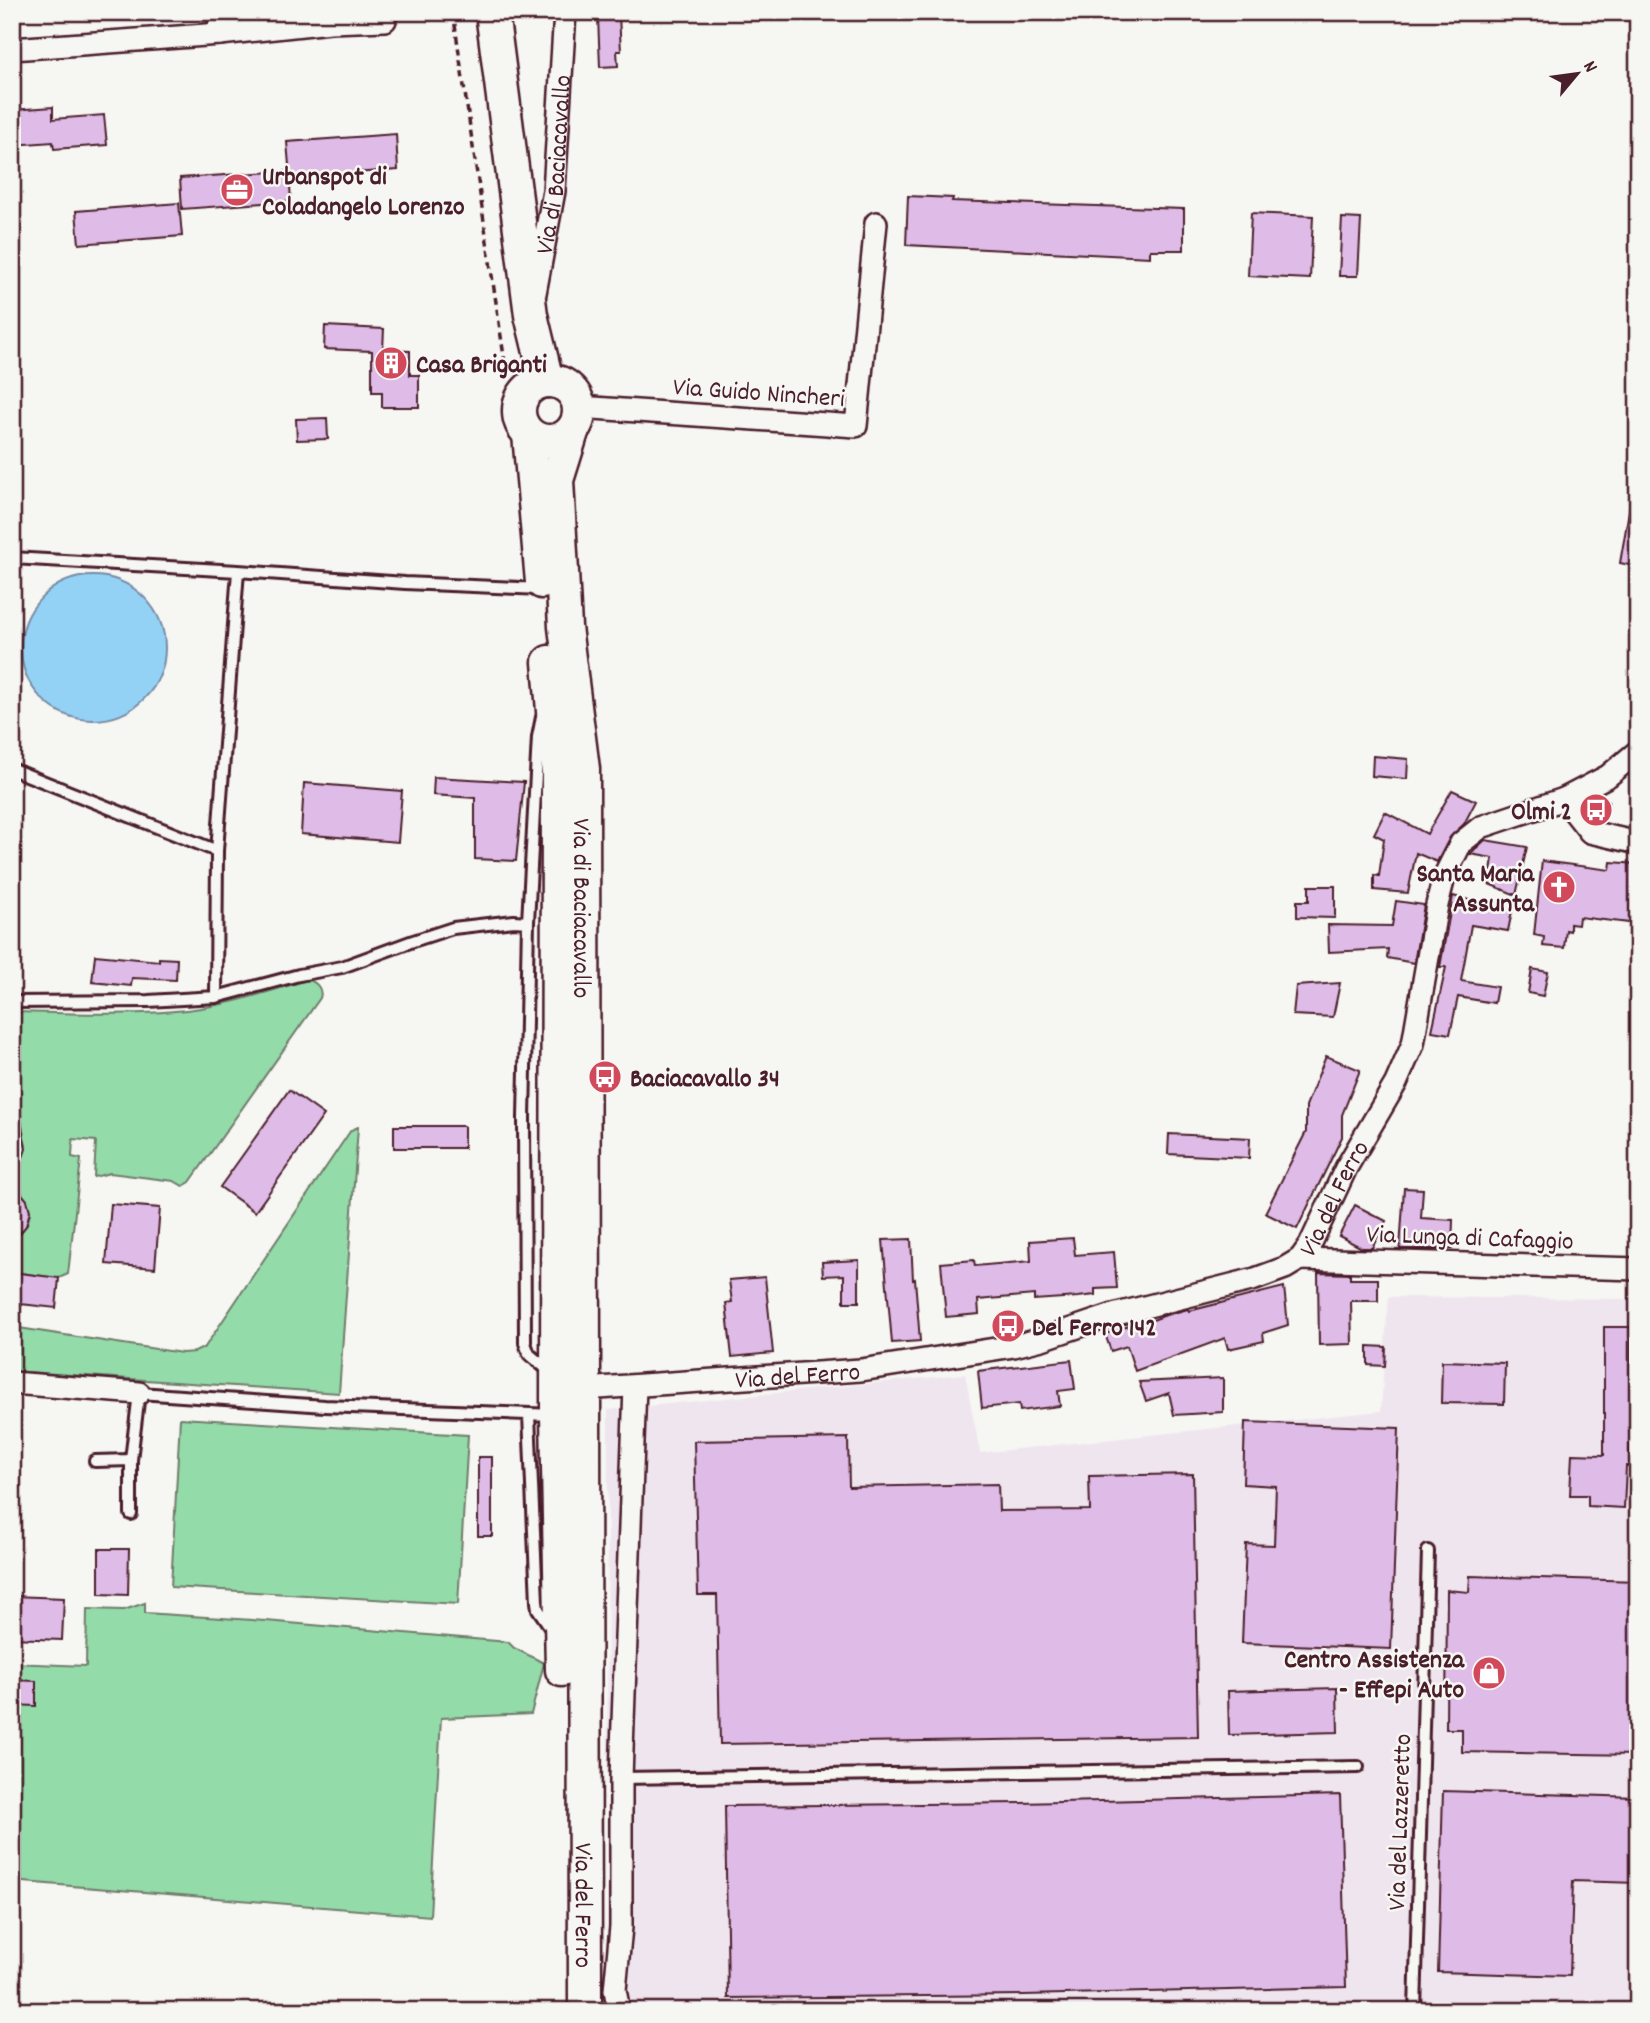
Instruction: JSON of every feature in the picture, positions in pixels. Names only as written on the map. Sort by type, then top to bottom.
[{"type":"main road","name":"Via di Baciacavallo","points":[[493,19],[531,315],[547,381],[537,383],[527,390],[519,411],[521,421],[529,434],[558,773],[570,1383]]},
{"type":"main road","points":[[529,434],[550,442],[561,440],[576,419],[576,397],[569,388],[555,381],[547,381]]},
{"type":"main road","name":"Via di Baciacavallo","points":[[570,1383],[583,769],[565,627],[557,480],[576,419]]},
{"type":"main road","name":"Via del Ferro","points":[[564,2011],[562,1644],[543,1415],[570,1383]]},
{"type":"main road","name":"Via del Ferro","points":[[570,1383],[585,2011]]},
{"type":"street","points":[[219,12],[220,34]]},
{"type":"street","name":"Via di Baciacavallo","points":[[531,315],[554,191],[565,12]]},
{"type":"street","points":[[12,49],[220,34],[330,22],[386,20]]},
{"type":"street","name":"Via Guido Nincheri","points":[[576,419],[856,426],[876,223]]},
{"type":"street","name":"Via del Ferro","points":[[570,1383],[635,1386],[861,1370],[1014,1346],[1113,1315],[1255,1279],[1285,1268],[1300,1259],[1310,1245],[1346,1168],[1396,1083],[1413,1044],[1437,905],[1444,877],[1461,842],[1470,833],[1490,823],[1564,799],[1608,776],[1638,751]]},
{"type":"street","points":[[1564,799],[1590,832],[1638,843]]},
{"type":"street","name":"Via Lunga di Cafaggio","points":[[1300,1259],[1638,1269]]},
{"type":"street","points":[[12,1383],[139,1393]]},
{"type":"street","name":"Via del Ferro","points":[[619,2011],[615,1990],[621,1927],[621,1778],[635,1386]]},
{"type":"lane","points":[[12,558],[543,589]]},
{"type":"lane","points":[[216,997],[217,851],[238,571]]},
{"type":"lane","points":[[551,681],[538,737],[528,922],[524,1118],[525,1343],[528,1354],[570,1383]]},
{"type":"lane","points":[[12,769],[217,851]]},
{"type":"lane","points":[[12,1002],[148,1001],[216,997],[299,975],[342,967],[453,928],[514,921],[528,922]]},
{"type":"lane","points":[[131,1514],[131,1460],[139,1393],[325,1406],[543,1415]]},
{"type":"lane","points":[[95,1461],[131,1460]]},
{"type":"lane","name":"Via del Lazzeretto","points":[[1415,2011],[1428,1551]]},
{"type":"lane","points":[[621,1778],[1358,1767]]},
{"type":"path","points":[[453,12],[506,370]]},
{"type":"shaded area","points":[[1388,1297],[1632,1299],[1638,1445],[1638,2011],[612,2011],[607,1993],[608,1410],[965,1374],[980,1453],[1381,1411]]},
{"type":"green space","points":[[307,980],[318,986],[320,998],[190,1182],[183,1186],[174,1181],[110,1173],[94,1177],[96,1141],[73,1139],[72,1157],[81,1159],[68,1274],[59,1278],[12,1272],[12,1237],[26,1226],[30,1214],[25,1201],[12,1190],[12,1164],[24,1154],[26,1145],[22,1135],[12,1127],[12,1012],[114,1014],[192,1009],[242,999]]},
{"type":"green space","points":[[358,1127],[339,1393],[12,1371],[12,1327],[182,1353],[195,1352],[205,1347],[351,1130]]},
{"type":"green space","points":[[180,1418],[468,1435],[458,1604],[171,1587]]},
{"type":"green space","points":[[145,1603],[145,1613],[508,1642],[514,1648],[544,1663],[531,1714],[441,1718],[430,1916],[12,1881],[12,1663],[86,1666],[87,1609],[124,1610]]},
{"type":"water","points":[[93,576],[121,581],[144,597],[160,620],[165,648],[160,676],[144,699],[121,715],[93,720],[65,715],[42,699],[26,676],[21,648],[26,620],[42,597],[65,581]]},
{"type":"building","points":[[619,16],[621,51],[617,51],[618,66],[600,67],[598,17]]},
{"type":"building","points":[[53,107],[53,119],[104,115],[107,145],[54,149],[53,142],[12,145],[12,110]]},
{"type":"building","points":[[396,134],[398,170],[290,177],[287,142]]},
{"type":"building","points":[[289,171],[291,201],[182,209],[180,178]]},
{"type":"building","points":[[908,196],[953,198],[952,201],[1184,209],[1184,250],[1150,250],[1150,257],[906,245]]},
{"type":"building","points":[[179,203],[182,236],[79,244],[76,211]]},
{"type":"building","points":[[1251,213],[1313,216],[1310,279],[1248,276]]},
{"type":"building","points":[[1342,218],[1361,219],[1358,276],[1339,276]]},
{"type":"building","name":"Casa Briganti","points":[[325,326],[384,329],[383,350],[410,351],[410,375],[419,375],[419,407],[382,407],[382,392],[372,392],[372,351],[324,349]]},
{"type":"building","points":[[327,418],[328,439],[297,440],[296,419]]},
{"type":"building","points":[[1630,505],[1638,506],[1638,567],[1620,563]]},
{"type":"building","points":[[1373,756],[1408,759],[1407,779],[1372,776]]},
{"type":"building","points":[[434,777],[524,782],[516,861],[475,859],[475,798],[433,795]]},
{"type":"building","points":[[304,783],[402,791],[398,842],[301,834]]},
{"type":"building","points":[[1452,790],[1476,801],[1464,824],[1450,837],[1437,862],[1416,853],[1408,893],[1374,890],[1374,875],[1379,876],[1384,839],[1374,834],[1385,812],[1427,834]]},
{"type":"building","points":[[1485,840],[1527,847],[1516,895],[1489,884],[1493,858],[1470,854]]},
{"type":"building","points":[[1542,861],[1610,870],[1611,862],[1638,864],[1638,924],[1579,917],[1578,925],[1570,924],[1570,931],[1566,930],[1564,948],[1543,946],[1544,937],[1534,935]]},
{"type":"building","points":[[1309,886],[1335,886],[1335,918],[1297,917],[1297,901],[1309,901]]},
{"type":"building","points":[[1453,896],[1512,911],[1508,931],[1471,925],[1461,981],[1497,987],[1494,1003],[1458,997],[1450,1034],[1432,1031],[1446,967],[1440,967]]},
{"type":"building","points":[[1396,901],[1424,905],[1414,963],[1387,958],[1388,949],[1329,952],[1328,925],[1392,926]]},
{"type":"building","points":[[95,955],[159,961],[159,958],[177,959],[176,980],[132,978],[131,986],[92,982]]},
{"type":"building","points":[[1532,969],[1548,972],[1543,996],[1528,993]]},
{"type":"building","points":[[1340,983],[1333,1017],[1293,1015],[1296,986]]},
{"type":"building","points":[[1326,1056],[1360,1070],[1342,1115],[1342,1137],[1297,1229],[1265,1213],[1306,1132],[1306,1106]]},
{"type":"building","points":[[289,1090],[324,1115],[255,1212],[220,1187]]},
{"type":"building","points":[[19,1109],[26,1149],[12,1182],[12,1110]]},
{"type":"building","points":[[394,1126],[464,1126],[464,1148],[394,1148]]},
{"type":"building","points":[[1169,1134],[1250,1138],[1249,1158],[1168,1154]]},
{"type":"building","points":[[12,1182],[27,1200],[30,1211],[26,1226],[12,1243]]},
{"type":"building","points":[[1404,1188],[1423,1189],[1421,1218],[1453,1220],[1452,1249],[1400,1249]]},
{"type":"building","points":[[111,1204],[160,1208],[155,1268],[106,1264]]},
{"type":"building","points":[[1355,1205],[1386,1221],[1372,1248],[1362,1248],[1339,1236]]},
{"type":"building","points":[[1073,1238],[1075,1255],[1114,1252],[1117,1288],[1095,1289],[1095,1295],[1078,1297],[1034,1300],[1034,1295],[978,1300],[979,1314],[946,1317],[941,1263],[974,1260],[975,1266],[1031,1261],[1030,1241]]},
{"type":"building","points":[[911,1239],[920,1341],[892,1343],[883,1240]]},
{"type":"building","points":[[859,1260],[859,1302],[844,1302],[844,1275],[823,1276],[822,1262]]},
{"type":"building","points":[[12,1272],[59,1278],[56,1308],[12,1303]]},
{"type":"building","points":[[1318,1273],[1350,1274],[1350,1279],[1378,1279],[1378,1301],[1351,1301],[1352,1344],[1319,1345]]},
{"type":"building","points":[[765,1277],[773,1353],[732,1357],[726,1303],[732,1302],[729,1280]]},
{"type":"building","points":[[1284,1287],[1288,1325],[1263,1333],[1264,1341],[1228,1349],[1225,1338],[1135,1371],[1127,1346],[1111,1351],[1105,1334],[1188,1309],[1189,1311]]},
{"type":"building","points":[[1604,1327],[1631,1327],[1630,1466],[1626,1466],[1624,1508],[1588,1506],[1588,1495],[1570,1495],[1572,1454],[1604,1455]]},
{"type":"building","points":[[1368,1346],[1386,1347],[1385,1366],[1368,1365]]},
{"type":"building","points":[[1071,1360],[1075,1389],[1058,1391],[1060,1406],[1020,1411],[1019,1404],[982,1408],[978,1371]]},
{"type":"building","points":[[1442,1361],[1505,1363],[1504,1404],[1441,1403]]},
{"type":"building","points":[[1223,1378],[1223,1412],[1174,1415],[1169,1393],[1146,1401],[1139,1382]]},
{"type":"building","points":[[1245,1422],[1399,1428],[1391,1649],[1242,1643],[1246,1544],[1274,1545],[1276,1486],[1243,1484]]},
{"type":"building","points":[[848,1438],[849,1487],[998,1484],[999,1511],[1090,1510],[1089,1476],[1193,1474],[1198,1737],[720,1744],[717,1595],[698,1595],[694,1441]]},
{"type":"building","points":[[478,1457],[492,1457],[492,1536],[478,1536]]},
{"type":"building","points":[[99,1549],[129,1549],[128,1595],[99,1594]]},
{"type":"building","points":[[1470,1576],[1638,1581],[1638,1755],[1462,1752],[1462,1729],[1446,1729],[1447,1590],[1469,1592]]},
{"type":"building","points":[[12,1596],[64,1598],[62,1640],[12,1638]]},
{"type":"building","points":[[13,1680],[36,1681],[36,1706],[12,1705]]},
{"type":"building","points":[[1337,1688],[1338,1732],[1229,1735],[1228,1691]]},
{"type":"building","points":[[1443,1791],[1638,1797],[1638,1883],[1573,1881],[1570,1976],[1438,1972]]},
{"type":"building","points":[[1340,1795],[1346,1987],[1024,1995],[728,1998],[725,1806],[1021,1803]]},
{"type":"place","name":"Urbanspot di Coladangelo Lorenzo","points":[[237,190]]},
{"type":"place","name":"Casa Briganti","points":[[391,363]]},
{"type":"place","name":"Olmi 2","points":[[1596,810]]},
{"type":"place","name":"Santa Maria Assunta","points":[[1559,887]]},
{"type":"place","name":"Baciacavallo 34","points":[[605,1077]]},
{"type":"place","name":"Del Ferro 142","points":[[1008,1326]]},
{"type":"place","name":"Centro Assistenza - Effepi Auto","points":[[1489,1673]]}]
